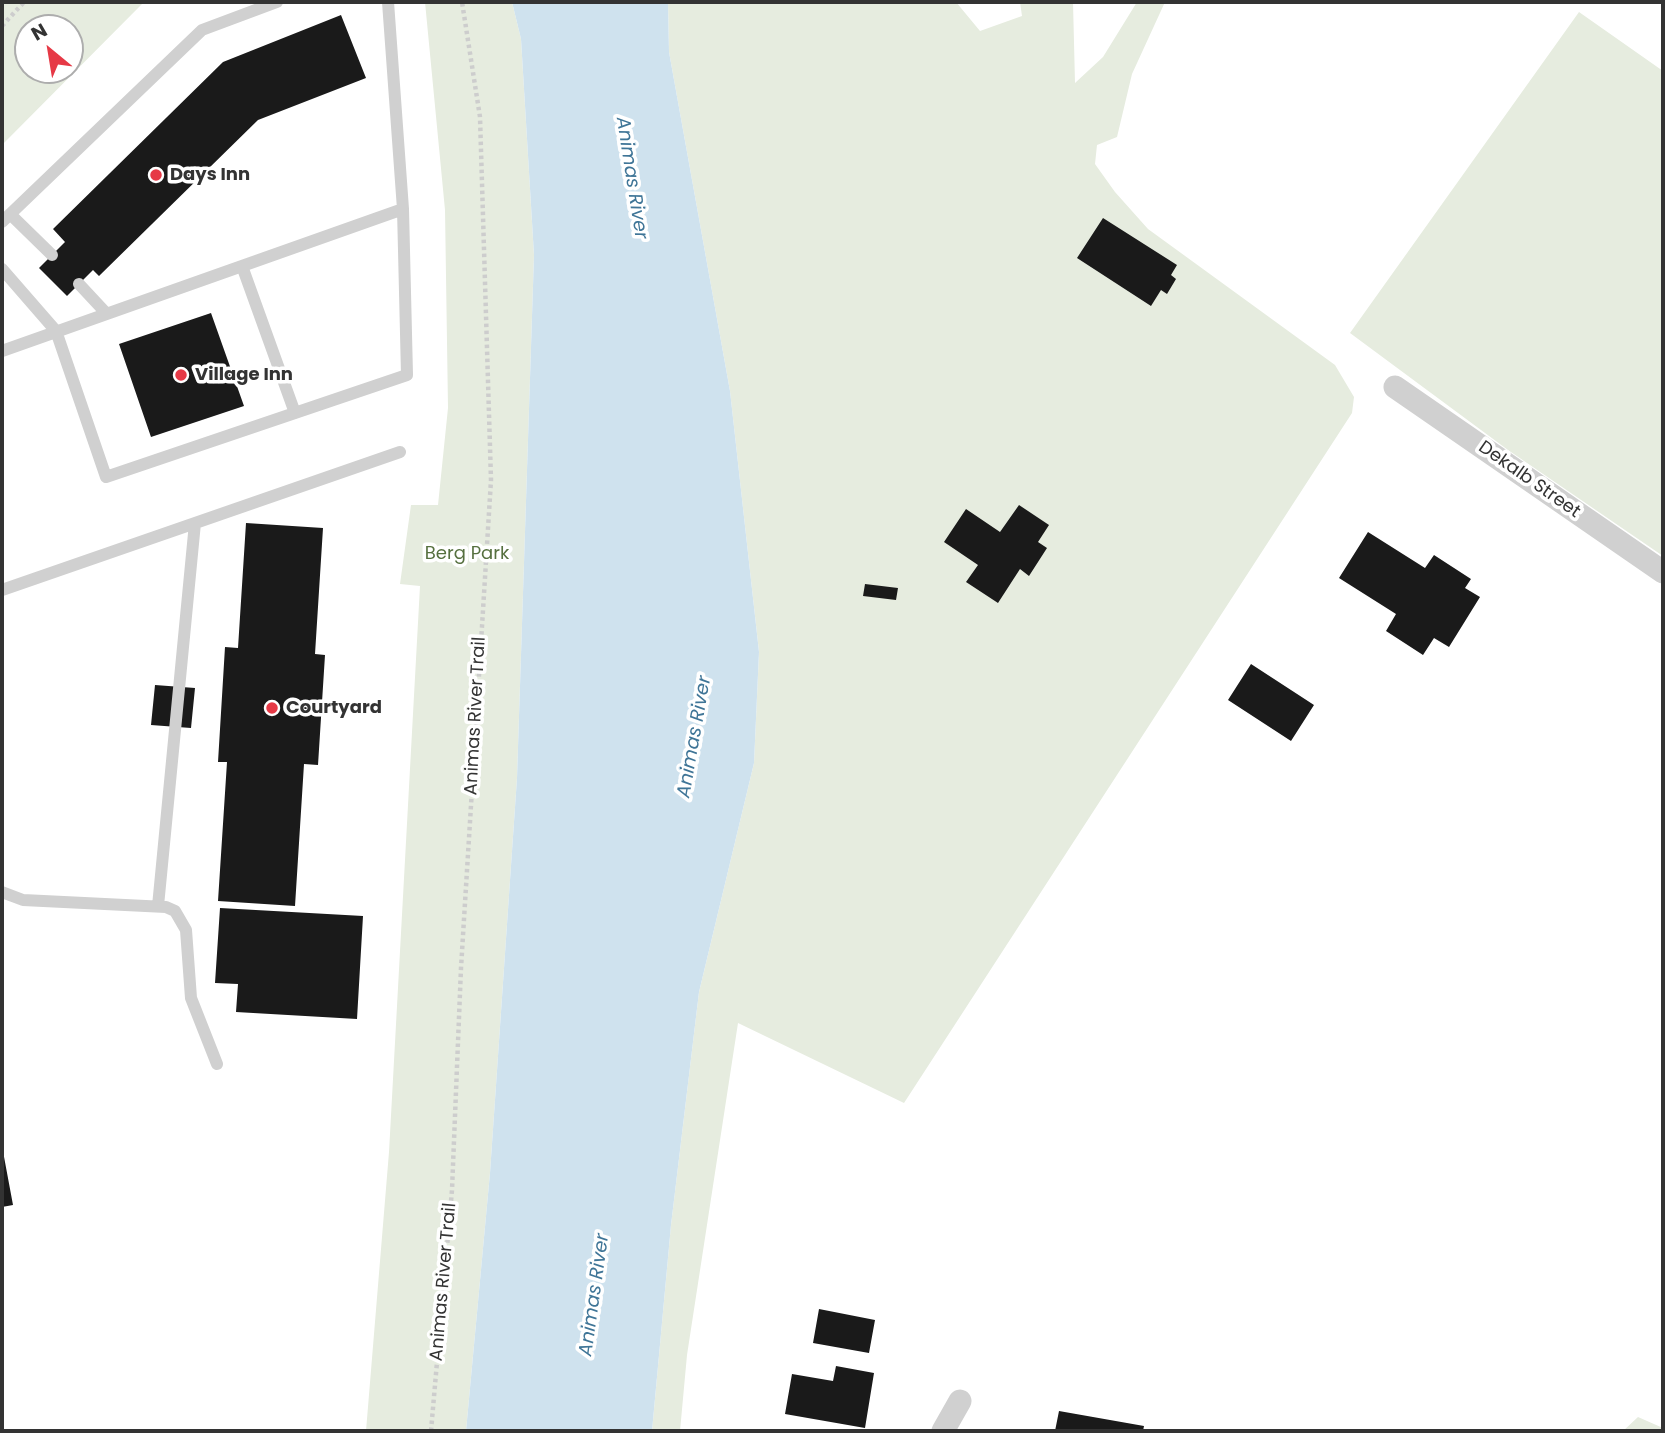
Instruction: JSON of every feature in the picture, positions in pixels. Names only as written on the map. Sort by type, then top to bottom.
[{"type":"street","name":"Dekalb Street","points":[[1395,387],[1663,572]]},
{"type":"street","points":[[943,1431],[960,1401]]},
{"type":"lane","points":[[52,255],[6,218],[202,30],[277,2]]},
{"type":"lane","points":[[2,269],[56,331],[106,477],[407,375],[403,209],[388,2]]},
{"type":"lane","points":[[2,351],[403,209]]},
{"type":"lane","points":[[242,266],[295,413]]},
{"type":"lane","points":[[79,284],[106,313]]},
{"type":"lane","points":[[2,590],[400,452]]},
{"type":"lane","points":[[158,906],[195,523]]},
{"type":"lane","points":[[2,892],[23,900],[158,906],[175,911],[186,930],[191,998],[217,1063]]},
{"type":"path","points":[[2,26],[24,2]]},
{"type":"path","name":"Animas River Trail","points":[[431,1431],[452,1190],[461,968],[491,480],[480,117],[461,2]]},
{"type":"green space","points":[[2,2],[144,2],[84,62],[84,14],[14,14],[14,84],[63,84],[2,145]]},
{"type":"green space","name":"Berg Park","points":[[425,2],[512,2],[521,39],[534,255],[517,778],[490,1173],[466,1431],[366,1431],[389,1152],[420,586],[400,584],[411,505],[438,505],[448,408],[445,210]]},
{"type":"green space","points":[[668,2],[956,2],[980,31],[1022,16],[1020,2],[1073,2],[1075,83],[1103,57],[1137,2],[1165,2],[1132,74],[1117,137],[1097,145],[1095,164],[1115,192],[1148,229],[1335,365],[1354,397],[1352,413],[904,1103],[738,1023],[687,1355],[680,1431],[652,1431],[671,1225],[699,992],[754,763],[759,652],[730,391],[669,52]]},
{"type":"green space","points":[[1579,12],[1663,71],[1663,556],[1508,450],[1350,333]]},
{"type":"green space","points":[[1638,1417],[1663,1428],[1663,1431],[1623,1431]]},
{"type":"water","name":"Animas River","points":[[512,2],[668,2],[669,52],[730,391],[759,652],[754,763],[699,992],[671,1225],[652,1431],[466,1431],[490,1173],[517,778],[534,255],[521,39]]},
{"type":"building","name":"Days Inn","points":[[341,15],[366,78],[258,120],[99,276],[93,270],[67,296],[39,268],[65,242],[53,229],[223,62]]},
{"type":"building","points":[[1103,218],[1177,265],[1171,275],[1176,279],[1167,294],[1161,290],[1151,306],[1077,258]]},
{"type":"building","name":"Village Inn","points":[[211,313],[244,406],[151,437],[119,344]]},
{"type":"building","points":[[1019,505],[1049,525],[1038,542],[1047,548],[1029,576],[1020,569],[998,603],[966,582],[978,565],[944,542],[966,509],[1000,532]]},
{"type":"building","name":"Courtyard","points":[[246,523],[323,528],[315,654],[325,655],[318,765],[304,764],[295,906],[218,901],[227,762],[218,762],[225,647],[238,648]]},
{"type":"building","points":[[1368,532],[1425,568],[1434,555],[1471,579],[1465,588],[1480,597],[1449,647],[1434,638],[1423,655],[1386,631],[1396,614],[1339,578]]},
{"type":"building","points":[[865,584],[898,588],[896,600],[863,596]]},
{"type":"building","points":[[1251,664],[1314,705],[1291,741],[1228,700]]},
{"type":"building","points":[[155,685],[195,688],[191,728],[151,725]]},
{"type":"building","points":[[220,908],[363,916],[357,1019],[236,1012],[238,984],[215,983]]},
{"type":"building","points":[[2,1146],[13,1205],[2,1207]]},
{"type":"building","points":[[819,1309],[875,1320],[869,1353],[813,1343]]},
{"type":"building","points":[[836,1366],[874,1373],[865,1428],[785,1414],[792,1374],[833,1381]]},
{"type":"building","points":[[1059,1411],[1144,1426],[1143,1431],[1055,1431]]},
{"type":"place","name":"Days Inn","points":[[156,175]]},
{"type":"place","name":"Village Inn","points":[[181,375]]},
{"type":"place","name":"Courtyard","points":[[272,708]]}]
